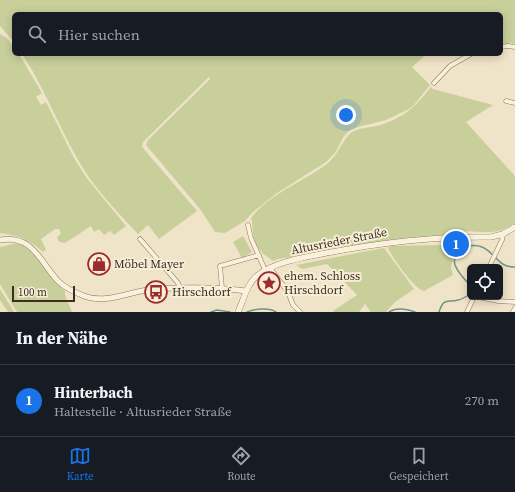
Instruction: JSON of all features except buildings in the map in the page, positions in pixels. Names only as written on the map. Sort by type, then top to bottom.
[{"type":"main road","name":"Altusrieder Straße","points":[[239,310],[246,291],[254,278],[268,269],[308,256],[362,246],[418,240],[491,237],[503,234],[515,227]]},
{"type":"street","points":[[503,47],[515,47]]},
{"type":"street","points":[[434,83],[450,66],[468,56]]},
{"type":"street","points":[[506,101],[515,103]]},
{"type":"street","points":[[248,225],[248,230],[259,255],[268,269],[288,292],[293,305],[300,312]]},
{"type":"street","points":[[491,264],[502,240],[503,234]]},
{"type":"street","points":[[140,239],[178,283],[180,288]]},
{"type":"street","points":[[0,240],[15,240],[29,246],[40,256],[62,284],[70,290],[85,297],[100,299],[111,298],[141,291],[180,288],[222,288],[246,291]]},
{"type":"street","points":[[222,288],[220,266],[259,255]]},
{"type":"street","points":[[467,312],[473,300]]},
{"type":"street","points":[[490,300],[498,302],[515,302]]},
{"type":"street","points":[[513,312],[515,308]]},
{"type":"green space","points":[[0,0],[515,0],[515,44],[503,45],[503,12],[12,12],[12,40],[0,26]]},
{"type":"green space","points":[[0,34],[10,42],[12,46],[12,56],[20,56],[42,93],[36,97],[41,105],[46,102],[74,158],[86,177],[126,226],[114,235],[110,231],[104,235],[99,229],[94,232],[91,226],[65,243],[59,242],[57,237],[61,234],[59,229],[55,229],[41,239],[46,250],[43,252],[33,244],[23,239],[0,233]]},
{"type":"green space","points":[[23,56],[425,56],[412,67],[430,85],[409,109],[386,120],[350,130],[344,136],[335,153],[326,162],[277,193],[253,212],[245,221],[225,233],[215,232],[200,209],[146,145],[148,140],[210,79],[209,77],[143,142],[143,148],[197,211],[159,239],[148,225],[138,234],[93,183],[70,146],[40,84]]},
{"type":"green space","points":[[431,87],[433,89],[493,105],[466,122],[515,176],[515,223],[494,232],[466,231],[451,235],[374,242],[273,261],[261,251],[255,241],[251,218],[258,210],[276,195],[327,164],[335,156],[352,132],[394,120],[413,107]]},
{"type":"green space","points":[[243,236],[252,252],[242,258],[233,242]]},
{"type":"green space","points":[[17,243],[30,249],[40,259],[57,283],[65,291],[65,295],[72,312],[17,312],[0,284],[0,247]]},
{"type":"green space","points":[[438,245],[456,247],[451,267],[453,275],[424,291],[409,279],[388,248],[389,246]]},
{"type":"green space","points":[[383,248],[414,289],[395,302],[386,312],[371,312],[365,304],[359,312],[334,312],[333,311],[357,295],[327,264],[302,269],[296,265]]},
{"type":"green space","points":[[0,289],[14,312],[8,312],[0,300]]},
{"type":"waterway","points":[[467,282],[455,265],[456,255],[463,248],[473,246],[482,247],[503,264]]},
{"type":"waterway","points":[[503,264],[509,267],[515,267]]},
{"type":"waterway","points":[[439,312],[444,302],[459,300],[467,296]]},
{"type":"waterway","points":[[247,312],[262,309],[270,309],[276,312]]},
{"type":"waterway","points":[[389,312],[395,309],[415,312]]},
{"type":"waterway","points":[[211,312],[217,310],[230,312]]},
{"type":"place","name":"Hinterbach","points":[[456,244]]},
{"type":"place","name":"Möbel Mayer","points":[[99,264]]},
{"type":"place","name":"ehem. Schloss Hirschdorf","points":[[269,283]]},
{"type":"place","name":"Hirschdorf","points":[[156,292]]}]
